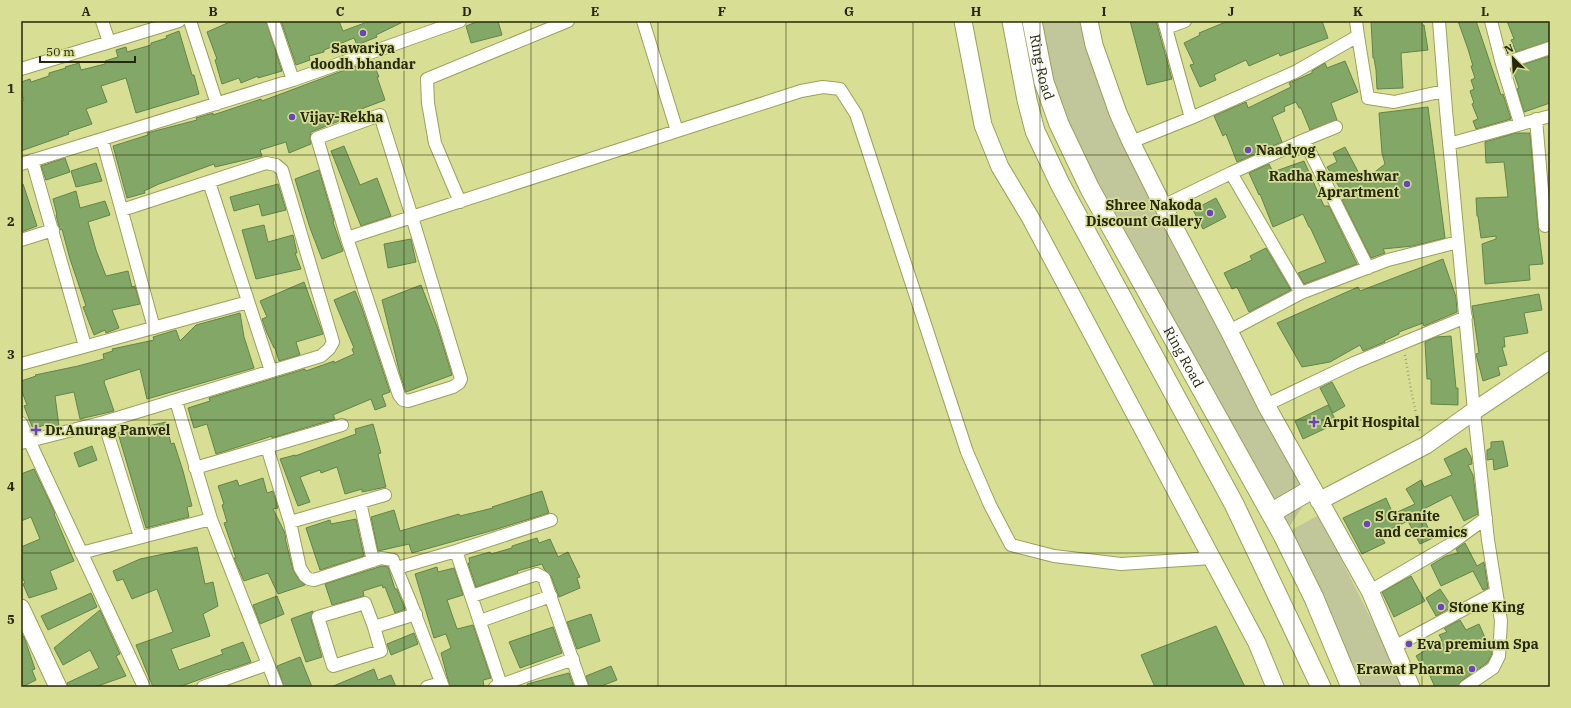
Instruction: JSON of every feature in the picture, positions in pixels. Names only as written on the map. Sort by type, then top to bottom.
[{"type":"main road","name":"Ring Road","points":[[1012,21],[1027,100],[1038,137],[1060,184],[1234,504],[1321,687]]},
{"type":"main road","name":"Ring Road","points":[[1032,21],[1044,82],[1059,124],[1087,183],[1271,513],[1314,598],[1351,687]]},
{"type":"main road","points":[[1271,513],[1316,495]]},
{"type":"street","points":[[102,21],[109,42]]},
{"type":"street","points":[[21,69],[179,21]]},
{"type":"street","points":[[190,21],[217,104]]},
{"type":"street","points":[[273,21],[293,80]]},
{"type":"street","points":[[85,346],[53,230],[26,162],[293,80],[432,26],[460,21]]},
{"type":"street","points":[[460,202],[435,143],[428,103],[427,80],[568,21]]},
{"type":"street","points":[[643,21],[677,131]]},
{"type":"street","points":[[963,21],[983,125],[1000,167],[1034,224],[1257,643],[1275,687]]},
{"type":"street","points":[[1089,21],[1094,45],[1118,113],[1131,142],[1266,405],[1370,591],[1411,687]]},
{"type":"street","points":[[1185,21],[1165,25],[1192,118]]},
{"type":"street","points":[[1356,21],[1368,98],[1394,102],[1444,92]]},
{"type":"street","points":[[1439,21],[1444,92],[1474,411],[1486,518],[1501,621],[1499,656],[1493,668],[1465,687]]},
{"type":"street","points":[[1492,21],[1502,64],[1520,124]]},
{"type":"street","points":[[1131,142],[1192,118],[1295,72],[1358,36]]},
{"type":"street","points":[[1502,64],[1550,48]]},
{"type":"street","points":[[347,238],[801,91],[823,87],[840,89],[856,114],[967,452],[990,505],[1011,545],[1054,556],[1121,564],[1212,558]]},
{"type":"street","points":[[380,115],[461,379],[459,383],[453,387],[408,401],[403,400],[399,395],[347,238],[317,138],[380,115]]},
{"type":"street","points":[[1449,144],[1550,116]]},
{"type":"street","points":[[1536,119],[1545,226]]},
{"type":"street","points":[[1163,206],[1231,173],[1336,127]]},
{"type":"street","points":[[102,139],[154,328]]},
{"type":"street","points":[[1304,140],[1368,268]]},
{"type":"street","points":[[25,442],[104,422],[321,356],[329,350],[334,342],[282,170],[276,164],[266,163],[122,210]]},
{"type":"street","points":[[1231,173],[1301,293]]},
{"type":"street","points":[[208,182],[271,371]]},
{"type":"street","points":[[21,240],[53,230]]},
{"type":"street","points":[[1229,331],[1301,293],[1388,260],[1458,242]]},
{"type":"street","points":[[21,364],[248,302]]},
{"type":"street","points":[[1266,405],[1354,363],[1466,317]]},
{"type":"street","points":[[1316,495],[1426,445],[1550,360]]},
{"type":"street","points":[[176,401],[211,519],[277,687]]},
{"type":"street","points":[[104,422],[140,537]]},
{"type":"street","points":[[21,423],[25,442],[82,553],[144,687]]},
{"type":"street","points":[[195,468],[342,425]]},
{"type":"street","points":[[267,447],[290,522],[300,568],[309,579],[314,580],[381,558],[393,560],[416,614],[442,685],[427,687]]},
{"type":"street","points":[[290,522],[385,496]]},
{"type":"street","points":[[360,502],[373,561]]},
{"type":"street","points":[[1370,591],[1449,545],[1486,518]]},
{"type":"street","points":[[82,553],[211,519]]},
{"type":"street","points":[[397,568],[456,551],[551,520]]},
{"type":"street","points":[[456,551],[480,621],[497,686],[572,659]]},
{"type":"street","points":[[472,596],[537,574],[544,578],[582,687]]},
{"type":"street","points":[[1394,647],[1496,592]]},
{"type":"street","points":[[480,621],[551,596]]},
{"type":"street","points":[[366,603],[374,627],[381,651],[333,666],[318,617],[366,603]]},
{"type":"street","points":[[21,608],[58,687]]},
{"type":"street","points":[[374,627],[416,614]]},
{"type":"street","points":[[203,687],[268,664]]},
{"type":"path","points":[[1404,342],[1411,390],[1420,435],[1426,445]]},
{"type":"green space","points":[[1032,21],[1091,21],[1113,120],[1310,496],[1284,534],[1319,515],[1405,687],[1351,687],[1044,82]]},
{"type":"building","points":[[232,21],[266,21],[282,71],[258,78],[258,76],[241,83],[239,78],[222,84],[215,60],[217,59],[207,32]]},
{"type":"building","points":[[281,21],[339,21],[343,31],[370,21],[405,21],[376,35],[377,37],[357,45],[354,38],[324,50],[324,52],[309,56],[310,60],[296,65]]},
{"type":"building","points":[[479,21],[498,21],[502,35],[471,43],[466,26]]},
{"type":"building","points":[[1130,21],[1156,21],[1172,79],[1147,85]]},
{"type":"building","points":[[1228,21],[1322,21],[1328,38],[1280,56],[1279,53],[1249,66],[1246,60],[1214,75],[1216,80],[1200,87],[1190,65],[1194,64],[1184,43],[1200,35],[1199,33]]},
{"type":"building","points":[[1371,21],[1422,21],[1422,25],[1424,25],[1428,50],[1401,53],[1403,88],[1377,89],[1376,70],[1373,58]]},
{"type":"building","points":[[1458,21],[1476,21],[1501,95],[1503,94],[1511,119],[1476,129],[1473,121],[1478,119],[1472,104],[1474,103],[1470,91],[1474,89],[1471,80],[1475,78],[1471,66],[1473,66]]},
{"type":"building","points":[[1507,21],[1550,21],[1550,41],[1516,52],[1511,40],[1514,39]]},
{"type":"building","points":[[179,31],[199,94],[136,113],[126,78],[101,86],[107,102],[86,109],[92,124],[21,151],[21,102],[24,100],[21,92],[21,82],[30,79],[31,82],[49,76],[49,73],[79,63],[81,70],[105,64],[105,61],[118,57],[116,50],[126,47],[127,52],[151,45],[151,43],[167,38],[166,36]]},
{"type":"building","points":[[1550,56],[1550,103],[1524,112],[1517,89],[1519,88],[1512,68]]},
{"type":"building","points":[[1345,61],[1358,92],[1331,103],[1337,120],[1310,130],[1301,108],[1299,108],[1296,102],[1284,107],[1285,111],[1272,117],[1282,142],[1237,162],[1226,134],[1223,136],[1214,116],[1246,102],[1248,108],[1291,87],[1289,83],[1312,73],[1312,71],[1325,63],[1327,68]]},
{"type":"building","points":[[373,62],[379,77],[377,77],[385,100],[356,111],[346,116],[347,118],[311,132],[311,144],[289,153],[286,142],[260,150],[262,156],[215,167],[214,164],[159,184],[144,191],[145,193],[127,198],[113,146],[148,135],[147,133],[197,120],[196,118],[213,113],[213,115],[261,99],[262,101],[350,68]]},
{"type":"building","name":"Radha Rameshwar Aprartment","points":[[1428,107],[1445,238],[1413,246],[1383,249],[1385,253],[1371,258],[1342,200],[1346,198],[1327,167],[1337,162],[1333,153],[1345,147],[1363,181],[1385,164],[1382,153],[1379,113]]},
{"type":"building","points":[[1516,133],[1530,133],[1538,227],[1543,264],[1529,265],[1530,280],[1485,284],[1482,244],[1496,239],[1496,236],[1481,238],[1477,216],[1476,198],[1508,197],[1504,162],[1486,163],[1485,142]]},
{"type":"building","points":[[344,146],[360,185],[377,178],[391,216],[361,226],[331,151]]},
{"type":"building","points":[[65,158],[70,172],[46,180],[41,166]]},
{"type":"building","points":[[1304,161],[1324,206],[1329,206],[1357,264],[1304,284],[1298,273],[1326,262],[1310,227],[1303,214],[1273,227],[1260,194],[1259,195],[1249,173],[1269,164],[1273,172]]},
{"type":"building","points":[[96,163],[102,181],[76,187],[71,171]]},
{"type":"building","points":[[319,170],[334,221],[333,222],[343,251],[322,259],[310,228],[295,179]]},
{"type":"building","points":[[21,184],[23,184],[37,226],[21,232]]},
{"type":"building","points":[[278,184],[286,210],[262,216],[259,204],[234,211],[230,197]]},
{"type":"building","points":[[76,191],[80,208],[105,201],[110,215],[88,222],[96,250],[106,276],[128,271],[132,287],[135,286],[140,304],[112,310],[119,328],[106,333],[105,330],[94,335],[83,307],[86,306],[70,259],[62,229],[60,230],[56,215],[53,199]]},
{"type":"building","name":"Shree Nakoda Discount Gallery","points":[[1216,198],[1226,217],[1203,229],[1193,210]]},
{"type":"building","points":[[264,225],[268,242],[293,235],[297,253],[295,253],[301,269],[256,279],[242,230]]},
{"type":"building","points":[[411,239],[416,262],[388,268],[384,244]]},
{"type":"building","points":[[1266,248],[1291,290],[1249,312],[1237,287],[1232,289],[1224,273],[1252,260],[1250,256]]},
{"type":"building","points":[[1443,259],[1456,297],[1457,312],[1424,326],[1423,323],[1399,332],[1399,334],[1384,341],[1385,342],[1363,351],[1360,345],[1330,362],[1302,367],[1277,323],[1358,287],[1360,291]]},
{"type":"building","points":[[304,282],[323,334],[296,342],[300,355],[279,361],[262,319],[267,317],[260,301]]},
{"type":"building","points":[[421,285],[438,329],[452,375],[406,392],[400,374],[382,300]]},
{"type":"building","points":[[355,291],[390,392],[382,395],[386,406],[375,410],[371,399],[333,415],[335,419],[272,438],[272,436],[216,454],[207,424],[194,428],[188,408],[210,401],[209,398],[305,369],[306,371],[334,361],[334,363],[354,354],[352,349],[354,348],[334,300]]},
{"type":"building","points":[[1539,294],[1542,310],[1524,313],[1528,333],[1504,337],[1505,347],[1502,347],[1507,365],[1498,367],[1500,375],[1483,381],[1476,354],[1479,353],[1472,306]]},
{"type":"building","points":[[240,313],[244,337],[254,368],[147,399],[140,369],[105,380],[104,382],[114,411],[80,419],[74,392],[55,396],[59,426],[52,427],[50,423],[33,429],[24,406],[27,405],[21,389],[21,381],[36,376],[35,375],[104,359],[103,354],[113,351],[112,349],[154,340],[153,337],[176,330],[180,341],[196,325]]},
{"type":"building","points":[[1451,336],[1456,388],[1458,388],[1458,405],[1431,404],[1431,379],[1427,379],[1425,342],[1436,337]]},
{"type":"building","points":[[1332,382],[1345,406],[1333,413],[1320,388]]},
{"type":"building","name":"Arpit Hospital","points":[[1328,405],[1337,423],[1303,439],[1295,421]]},
{"type":"building","points":[[166,422],[171,444],[174,443],[183,471],[192,506],[187,507],[189,517],[146,528],[118,433]]},
{"type":"building","points":[[373,424],[381,453],[378,454],[386,487],[362,492],[362,489],[345,494],[337,467],[321,473],[320,470],[300,477],[310,502],[298,506],[280,459],[295,456],[356,434],[355,429]]},
{"type":"building","points":[[1503,441],[1508,466],[1494,470],[1493,459],[1487,460],[1487,450],[1491,448],[1491,442]]},
{"type":"building","points":[[92,446],[97,460],[79,467],[74,453]]},
{"type":"building","points":[[1466,448],[1471,457],[1472,464],[1468,465],[1473,475],[1478,514],[1464,521],[1451,495],[1420,511],[1433,538],[1420,544],[1408,521],[1380,534],[1385,543],[1362,554],[1343,518],[1386,498],[1393,514],[1415,504],[1406,489],[1421,480],[1424,487],[1452,475],[1444,459]]},
{"type":"building","points":[[34,469],[55,513],[54,514],[74,561],[50,571],[57,589],[29,598],[21,575],[21,547],[40,539],[31,517],[21,521],[21,474]]},
{"type":"building","points":[[263,478],[267,493],[273,491],[278,508],[273,509],[284,531],[293,570],[299,580],[305,585],[278,594],[268,573],[244,581],[234,558],[236,558],[224,523],[227,522],[222,505],[224,504],[218,486],[237,480],[239,486]]},
{"type":"building","points":[[542,491],[549,513],[412,553],[409,544],[378,551],[371,517],[394,510],[400,531],[459,514],[460,516],[493,508],[492,507]]},
{"type":"building","points":[[356,519],[364,556],[320,570],[306,528],[330,520],[331,524]]},
{"type":"building","points":[[537,538],[539,543],[550,539],[558,557],[568,552],[580,577],[577,578],[580,588],[559,597],[551,576],[544,569],[542,564],[517,571],[518,573],[476,587],[468,563],[470,563],[469,558],[512,548],[512,546]]},
{"type":"building","points":[[1465,543],[1477,566],[1484,562],[1488,588],[1483,590],[1473,571],[1441,586],[1431,565],[1446,556],[1458,553],[1456,549]]},
{"type":"building","points":[[197,547],[205,584],[213,582],[218,606],[203,614],[210,636],[171,649],[179,670],[223,654],[221,650],[243,642],[251,662],[179,687],[153,687],[136,645],[173,632],[157,589],[132,599],[123,579],[117,581],[113,571],[140,559]]},
{"type":"building","points":[[382,566],[388,567],[395,589],[397,589],[405,609],[395,613],[385,587],[383,588],[382,585],[363,591],[364,596],[332,605],[325,584]]},
{"type":"building","points":[[437,567],[438,572],[454,568],[463,595],[447,600],[457,629],[473,625],[491,678],[483,680],[484,687],[450,687],[441,653],[451,648],[446,634],[434,638],[415,574]]},
{"type":"building","points":[[1411,576],[1425,601],[1394,617],[1382,592]]},
{"type":"building","name":"Stone King","points":[[1440,589],[1452,607],[1436,616],[1426,598]]},
{"type":"building","points":[[91,593],[97,607],[48,630],[41,616]]},
{"type":"building","points":[[277,596],[284,614],[260,624],[253,605]]},
{"type":"building","points":[[100,610],[120,654],[116,656],[126,676],[95,687],[68,687],[67,683],[99,668],[90,650],[63,665],[54,648]]},
{"type":"building","points":[[313,611],[311,619],[322,657],[306,662],[291,619]]},
{"type":"building","points":[[591,614],[600,641],[577,649],[567,622]]},
{"type":"building","points":[[1460,620],[1466,630],[1479,624],[1490,649],[1492,647],[1492,654],[1487,663],[1461,681],[1458,687],[1435,687],[1429,674],[1427,675],[1416,656],[1442,640],[1439,635],[1447,632],[1444,628]]},
{"type":"building","points":[[1216,626],[1245,687],[1155,687],[1141,655]]},
{"type":"building","points":[[553,627],[562,653],[520,668],[509,642]]},
{"type":"building","points":[[414,633],[418,644],[391,655],[387,644]]},
{"type":"building","points":[[21,634],[24,637],[35,669],[32,670],[36,680],[22,687],[21,687]]},
{"type":"building","points":[[300,657],[312,687],[284,687],[277,666]]},
{"type":"building","points":[[611,666],[617,680],[599,687],[589,687],[586,676]]},
{"type":"building","points":[[374,669],[378,680],[391,675],[396,687],[331,687]]},
{"type":"building","points":[[569,673],[574,687],[528,687],[527,684]]},
{"type":"place","name":"Sawariya doodh bhandar","points":[[363,33]]},
{"type":"place","name":"Vijay-Rekha","points":[[292,117]]},
{"type":"place","name":"Naadyog","points":[[1248,150]]},
{"type":"place","name":"Radha Rameshwar Aprartment","points":[[1407,184]]},
{"type":"place","name":"Shree Nakoda Discount Gallery","points":[[1210,213]]},
{"type":"place","name":"Arpit Hospital","points":[[1314,422]]},
{"type":"place","name":"Dr.Anurag Panwel","points":[[36,430]]},
{"type":"place","name":"S Granite and ceramics","points":[[1367,524]]},
{"type":"place","name":"Stone King","points":[[1441,607]]},
{"type":"place","name":"Eva premium Spa","points":[[1409,644]]},
{"type":"place","name":"Erawat Pharma","points":[[1472,669]]}]
